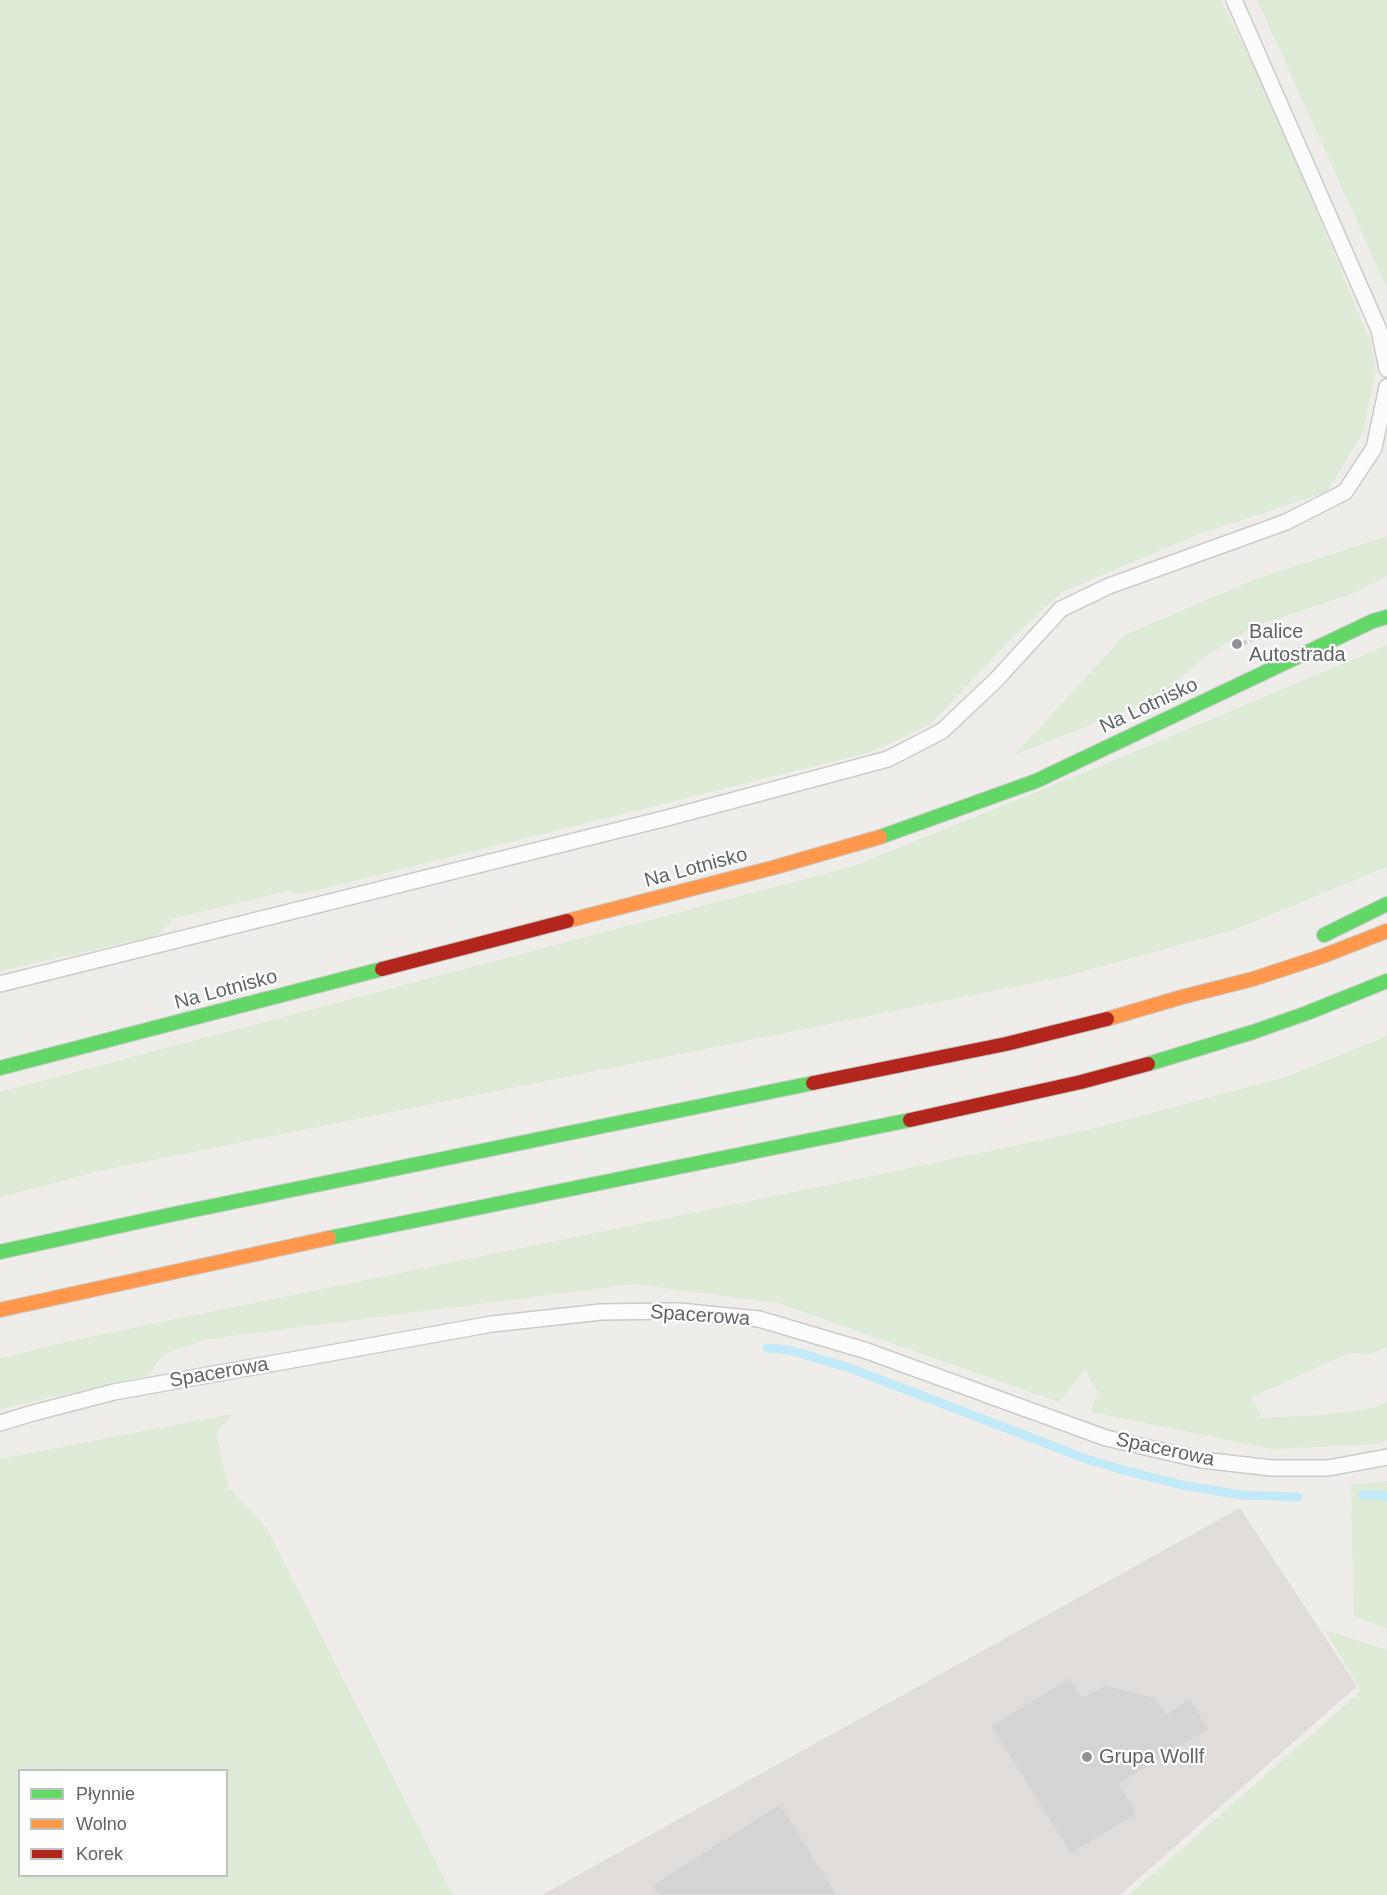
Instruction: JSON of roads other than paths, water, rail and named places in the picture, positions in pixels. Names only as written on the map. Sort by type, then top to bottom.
[{"type":"main road","name":"Na Lotnisko","points":[[0,1068],[772,868],[892,834],[1036,781],[1380,619],[1387,612]]},
{"type":"main road","points":[[1314,939],[1387,904]]},
{"type":"main road","points":[[0,1252],[174,1214],[1006,1044],[1129,1014],[1263,975],[1323,956],[1387,931]]},
{"type":"main road","points":[[1182,997],[1270,959]]},
{"type":"main road","points":[[0,1310],[208,1263],[898,1123],[1081,1082],[1150,1064],[1253,1032],[1387,981]]},
{"type":"lane","points":[[1234,0],[1379,330],[1387,369]]},
{"type":"lane","points":[[0,984],[667,818],[888,759],[942,731],[996,680],[1061,609],[1109,586],[1286,522],[1345,492],[1374,448],[1387,387]]},
{"type":"lane","name":"Spacerowa","points":[[0,1423],[114,1392],[492,1324],[600,1312],[679,1311],[759,1319],[867,1351],[1106,1438],[1202,1460],[1272,1468],[1317,1468],[1387,1457]]},
{"type":"waterway","points":[[767,1348],[789,1350],[850,1368],[1084,1458],[1123,1470],[1182,1485],[1241,1495],[1298,1497]]},
{"type":"waterway","points":[[1363,1495],[1387,1497]]},
{"type":"place","name":"Balice Autostrada","points":[[1237,644]]},
{"type":"place","name":"Grupa Wollf","points":[[1087,1757]]}]
